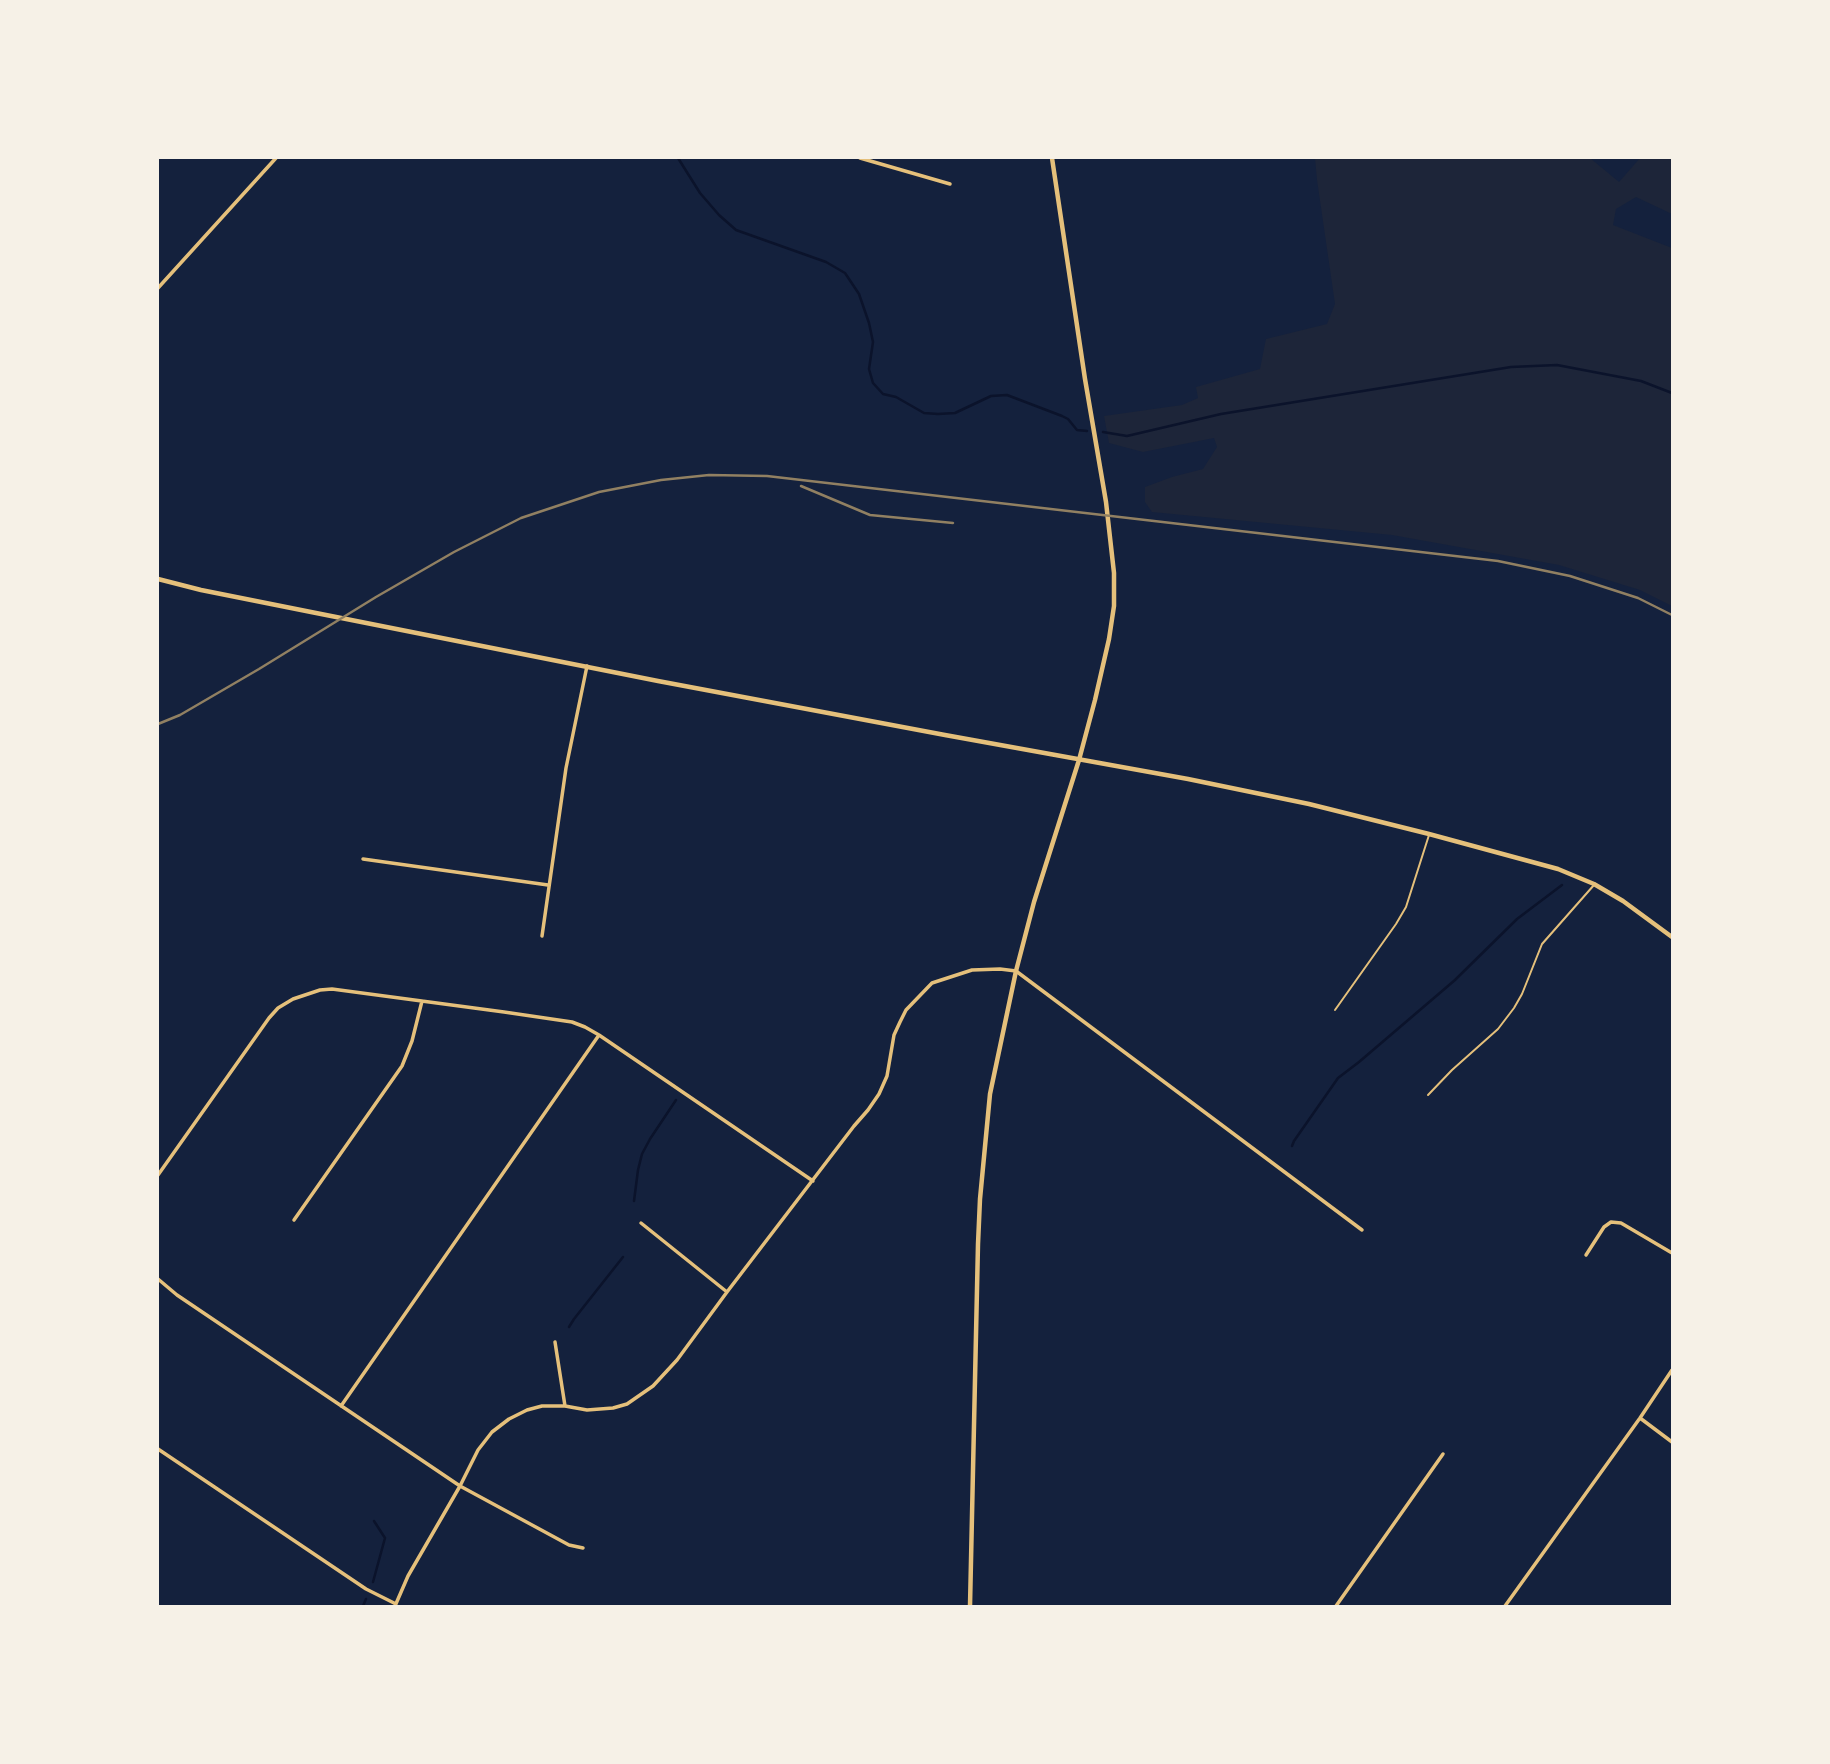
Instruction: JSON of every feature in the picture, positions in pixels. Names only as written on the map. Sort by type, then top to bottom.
[{"type":"street","points":[[158,288],[276,158]]},
{"type":"street","points":[[860,158],[950,184]]},
{"type":"street","points":[[970,1606],[980,1199],[990,1094],[1016,971],[1034,902],[1079,760],[1109,639],[1114,606],[1114,573],[1106,502],[1052,158]]},
{"type":"street","points":[[158,579],[442,638],[1309,804],[1558,869],[1594,884],[1623,901],[1672,937]]},
{"type":"street","points":[[542,936],[566,768],[587,666]]},
{"type":"street","points":[[363,859],[548,886]]},
{"type":"street","points":[[158,1448],[366,1590],[396,1605],[408,1576],[478,1450],[492,1433],[509,1419],[527,1410],[542,1406],[587,1410],[613,1408],[627,1404],[653,1386],[677,1360],[869,1110],[887,1076],[894,1035],[906,1010],[933,983],[972,970],[1016,971],[1362,1230]]},
{"type":"street","points":[[158,1175],[268,1018],[293,999],[307,993],[332,989],[572,1022],[585,1027],[813,1181]]},
{"type":"street","points":[[294,1220],[402,1066],[412,1041],[422,1001]]},
{"type":"street","points":[[341,1406],[599,1035]]},
{"type":"street","points":[[1586,1255],[1604,1227],[1611,1222],[1621,1223],[1672,1253]]},
{"type":"street","points":[[641,1223],[727,1292]]},
{"type":"street","points":[[158,1279],[177,1295],[460,1486],[569,1545],[583,1548]]},
{"type":"street","points":[[555,1342],[565,1406]]},
{"type":"street","points":[[1505,1606],[1672,1370]]},
{"type":"street","points":[[1640,1418],[1672,1441]]},
{"type":"street","points":[[1336,1606],[1443,1454]]},
{"type":"lane","points":[[1335,1010],[1406,907],[1429,834]]},
{"type":"lane","points":[[1428,1095],[1498,1029],[1514,1009],[1542,944],[1594,884]]},
{"type":"shaded area","points":[[1315,158],[1590,158],[1619,182],[1640,158],[1672,158],[1672,214],[1636,197],[1616,209],[1613,225],[1672,248],[1672,606],[1640,590],[1559,565],[1392,535],[1152,512],[1145,502],[1145,487],[1203,469],[1217,447],[1214,438],[1143,452],[1109,443],[1104,416],[1182,405],[1198,398],[1196,387],[1260,369],[1266,339],[1327,324],[1335,304]]},
{"type":"waterway","points":[[678,158],[700,193],[736,230],[826,262],[845,273],[859,294],[869,323],[873,342],[869,369],[873,383],[883,394],[896,397],[924,413],[938,414],[955,413],[991,396],[1007,395],[1062,416],[1077,430],[1087,431]]},
{"type":"waterway","points":[[1103,432],[1127,436],[1221,414],[1511,367],[1557,365],[1641,381],[1672,393]]},
{"type":"waterway","points":[[1292,1146],[1338,1078],[1455,980],[1517,919],[1562,885]]},
{"type":"waterway","points":[[634,1201],[642,1154],[676,1100]]},
{"type":"waterway","points":[[569,1327],[623,1257]]},
{"type":"waterway","points":[[373,1582],[385,1538],[374,1521]]},
{"type":"waterway","points":[[363,1606],[366,1599]]},
{"type":"railway","points":[[158,724],[180,715],[454,552],[521,518],[599,492],[661,480],[709,475],[767,476],[1498,561],[1570,576],[1638,598],[1672,615]]},
{"type":"railway","points":[[801,486],[870,515],[953,523]]}]
